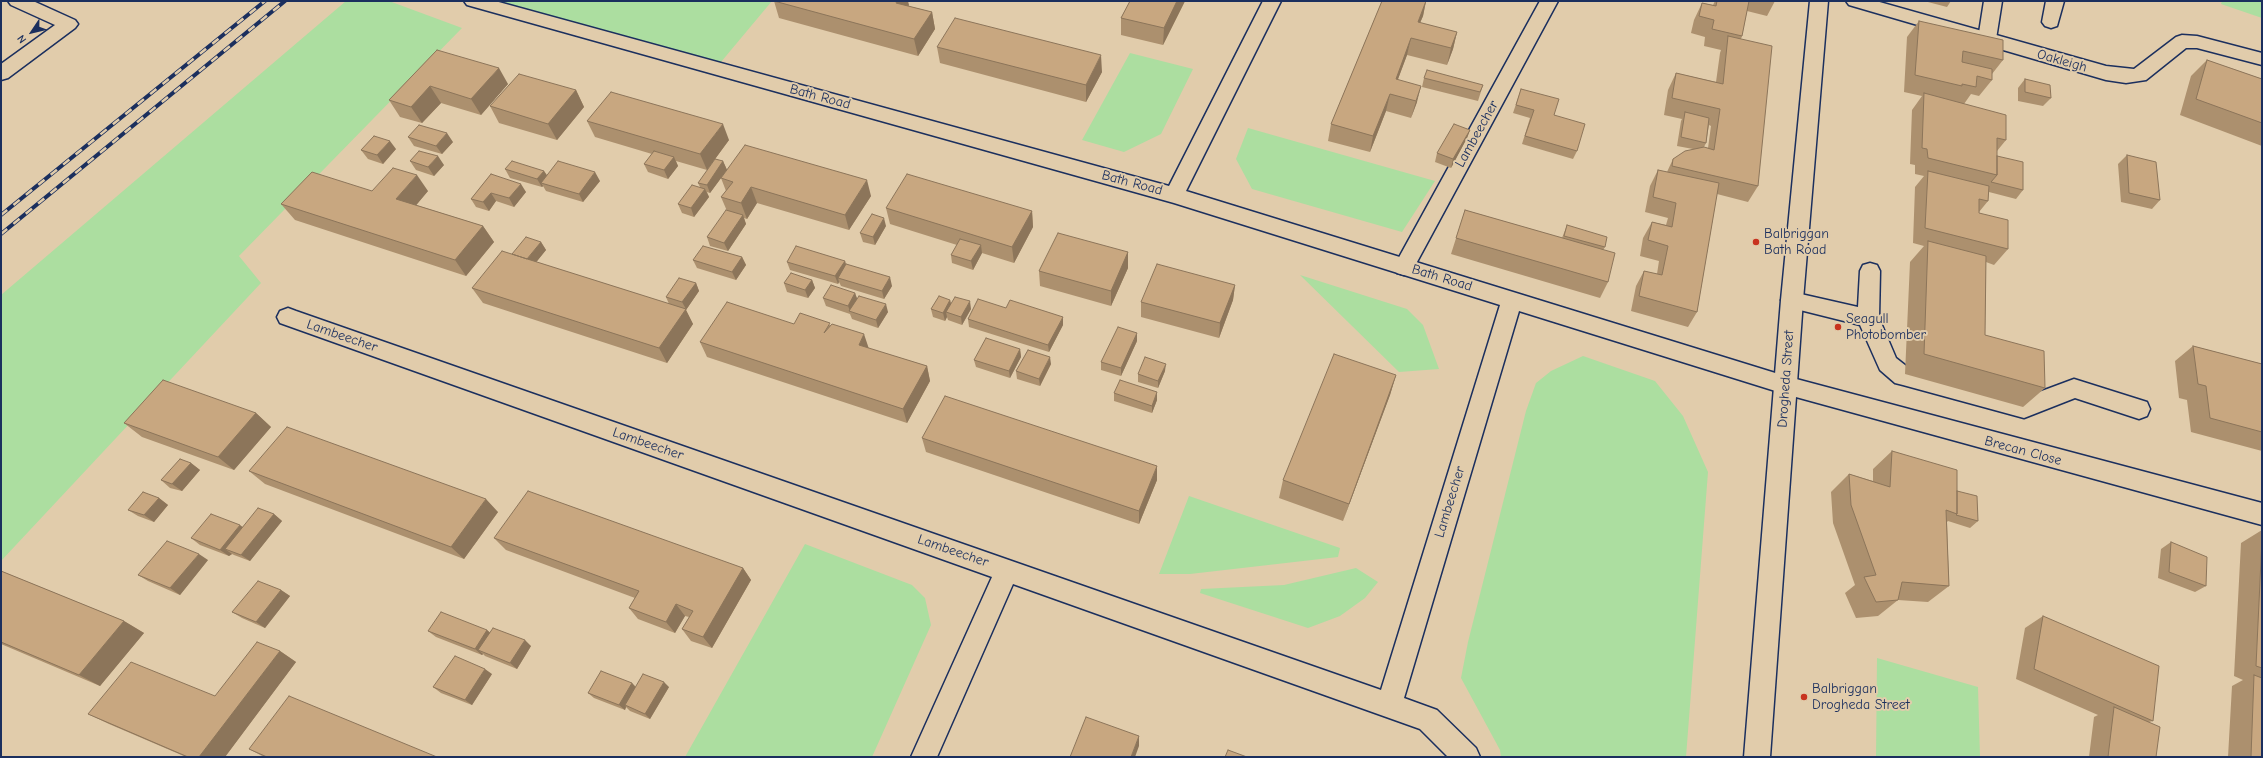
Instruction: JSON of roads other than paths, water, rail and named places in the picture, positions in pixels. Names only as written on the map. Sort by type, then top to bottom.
[{"type":"street","points":[[1,73],[69,24],[17,1]]},
{"type":"street","name":"Bath Road","points":[[474,1],[1174,195],[1785,385]]},
{"type":"street","points":[[1174,195],[1272,1]]},
{"type":"street","name":"Lambeecher","points":[[1404,266],[1549,1]]},
{"type":"street","name":"Drogheda Street","points":[[1757,757],[1785,385],[1819,1]]},
{"type":"street","name":"Oakleigh","points":[[1855,1],[2106,73],[2126,76],[2139,75],[2182,41],[2197,42],[2262,59]]},
{"type":"street","points":[[1987,39],[1993,1]]},
{"type":"street","points":[[2051,22],[2055,1]]},
{"type":"street","points":[[1870,271],[1868,318],[1888,364],[1903,376],[2024,408],[2074,388],[2139,409]]},
{"type":"street","name":"Lambeecher","points":[[1389,705],[1512,300]]},
{"type":"street","points":[[1792,300],[1868,318]]},
{"type":"street","name":"Lambeecher","points":[[288,317],[1428,719],[1467,757]]},
{"type":"street","name":"Brecan Close","points":[[1785,385],[2262,514]]},
{"type":"street","name":"Lambeecher","points":[[924,757],[1007,571]]},
{"type":"railway","points":[[1,215],[265,1]]},
{"type":"railway","points":[[1,234],[285,1]]},
{"type":"place","name":"Balbriggan Bath Road","points":[[1756,242]]},
{"type":"place","name":"Seagull Photobomber","points":[[1838,327]]},
{"type":"place","name":"Balbriggan Drogheda Street","points":[[1804,697]]}]
